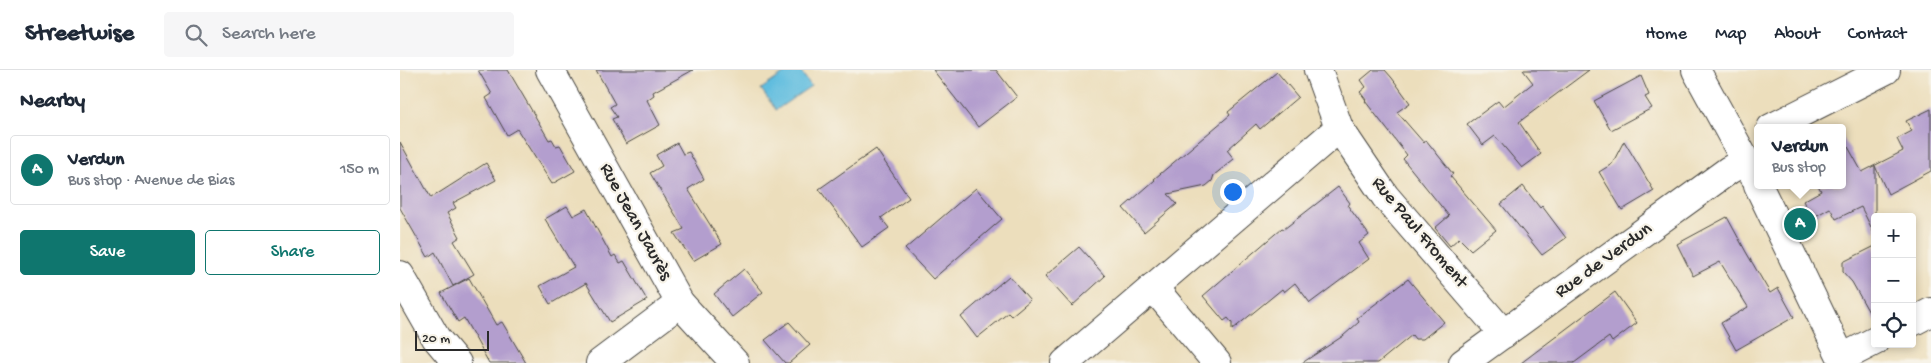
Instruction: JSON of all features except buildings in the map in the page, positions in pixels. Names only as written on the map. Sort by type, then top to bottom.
[{"type":"street","name":"Rue Jean Jaurès","points":[[550,70],[680,303],[735,363]]},
{"type":"street","name":"Rue Paul Froment","points":[[1318,70],[1339,128],[1385,196],[1504,334]]},
{"type":"street","points":[[1696,70],[1751,162]]},
{"type":"street","points":[[1779,124],[1886,70]]},
{"type":"street","points":[[1065,363],[1339,128]]},
{"type":"street","name":"Rue de Verdun","points":[[1463,363],[1729,170],[1751,162]]},
{"type":"street","points":[[1763,189],[1843,361],[1871,344]]},
{"type":"street","points":[[400,275],[436,338],[457,363]]},
{"type":"street","points":[[1153,287],[1218,363]]},
{"type":"street","points":[[600,363],[680,303]]},
{"type":"street","points":[[1916,320],[1931,312]]},
{"type":"water","points":[[789,70],[800,70],[811,86],[776,110],[761,89]]},
{"type":"place","name":"Verdun","points":[[1800,224]]}]
